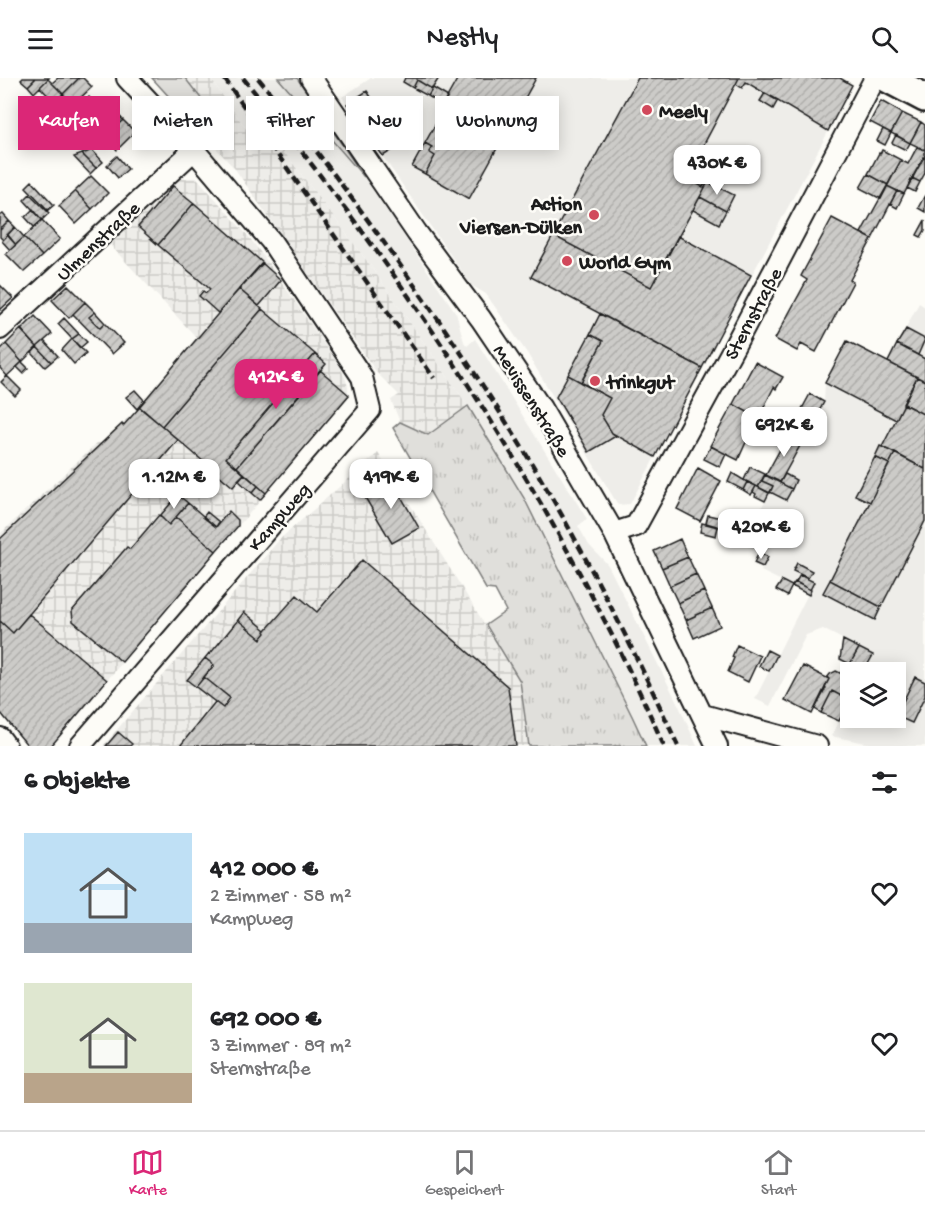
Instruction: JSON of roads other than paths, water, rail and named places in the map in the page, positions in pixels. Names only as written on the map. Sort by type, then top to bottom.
[{"type":"main road","points":[[887,78],[925,98]]},
{"type":"street","name":"Kampweg","points":[[127,78],[144,96]]},
{"type":"street","name":"Mevissenstraße","points":[[311,78],[541,408],[614,533],[717,746]]},
{"type":"street","name":"Sternstraße","points":[[614,533],[636,526],[734,347],[875,78]]},
{"type":"street","name":"Kampweg","points":[[80,746],[370,410],[362,377],[271,241],[194,150]]},
{"type":"street","name":"Ulmenstraße","points":[[0,329],[194,150]]},
{"type":"street","points":[[703,715],[817,746]]},
{"type":"street","points":[[0,738],[6,746]]},
{"type":"railway","points":[[224,78],[434,378]]},
{"type":"railway","points":[[243,78],[364,234],[422,315],[476,398],[528,482],[577,568],[664,746]]},
{"type":"railway","points":[[258,78],[321,157],[380,237],[459,350],[517,439],[599,583],[678,746]]},
{"type":"place","name":"Meely","points":[[647,110]]},
{"type":"place","name":"Action Viersen-Dülken","points":[[594,215]]},
{"type":"place","name":"World Gym","points":[[567,261]]},
{"type":"place","name":"trinkgut","points":[[595,381]]}]
